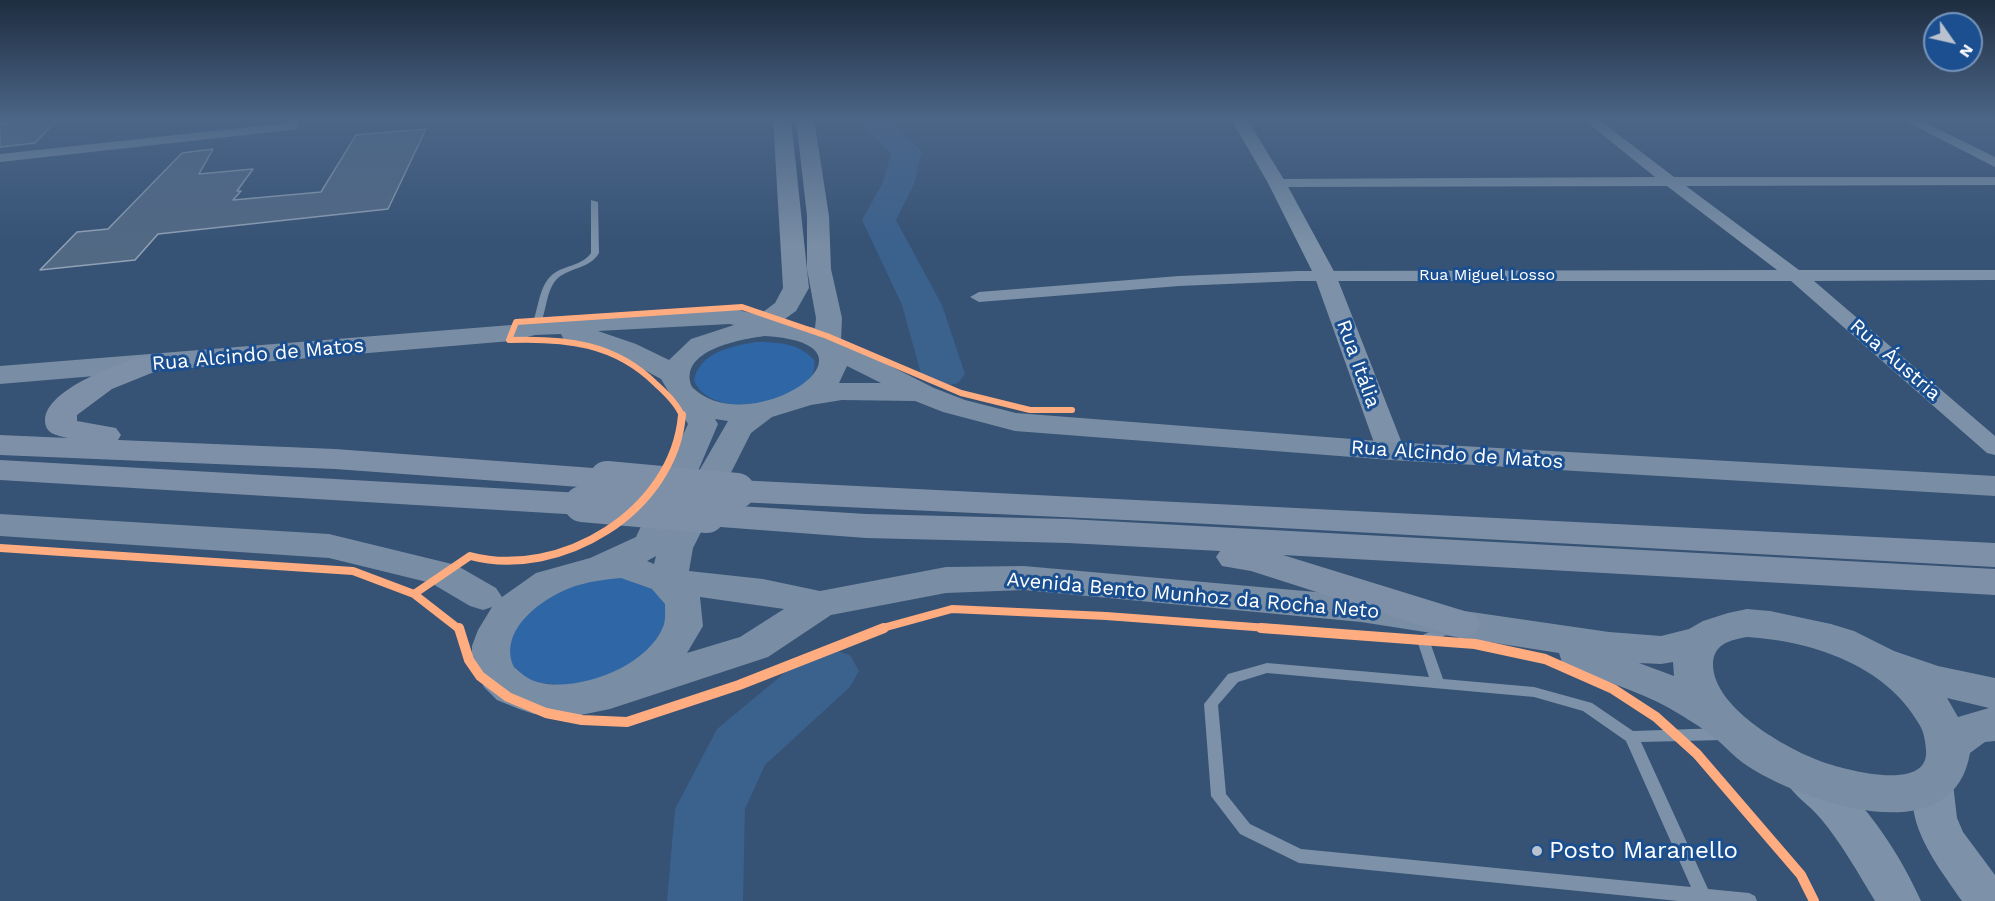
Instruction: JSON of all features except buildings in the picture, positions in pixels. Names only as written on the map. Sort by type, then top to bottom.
[{"type":"highway","points":[[149,364],[99,382],[75,399],[61,413],[61,426],[89,434],[264,443],[336,459]]},
{"type":"highway","points":[[0,446],[336,459],[737,491],[1214,513],[1995,555]]},
{"type":"highway","points":[[0,470],[582,504],[866,526],[1068,531],[1995,582]]},
{"type":"highway","points":[[866,526],[986,544],[1254,558],[1460,624]]},
{"type":"highway","points":[[1888,576],[1995,588]]},
{"type":"main road","points":[[785,161],[796,288],[790,304],[783,312],[772,316],[765,328],[723,336],[694,349],[680,362],[680,386],[699,404],[717,410],[763,410],[805,397],[824,385],[834,371],[835,357],[828,345],[829,318],[819,269],[818,216],[811,161]]},
{"type":"main road","name":"Rua Alcindo de Matos","points":[[0,375],[526,330],[730,316],[748,320],[765,328],[791,330],[812,335],[924,394],[954,406],[1015,422],[1391,451],[1995,486]]},
{"type":"main road","name":"Rua Alcindo de Matos","points":[[483,597],[629,556],[650,544],[703,424],[680,386],[645,356],[602,339],[526,330]]},
{"type":"main road","name":"Rua Alcindo de Matos","points":[[805,397],[864,390],[924,394]]},
{"type":"main road","points":[[610,693],[636,681],[658,665],[674,647],[684,628],[686,610],[680,595],[669,581],[675,548],[738,428],[763,410]]},
{"type":"main road","points":[[0,525],[329,546],[442,574],[483,597],[490,659],[498,679],[516,693],[544,701],[576,701],[610,693],[754,647],[820,604]]},
{"type":"main road","points":[[490,659],[491,640],[501,621],[517,603],[563,576],[593,568],[623,566],[648,571],[669,581],[763,592],[820,604]]},
{"type":"main road","name":"Avenida Bento Munhoz da Rocha Neto","points":[[820,604],[946,580],[1024,578],[1361,609],[1608,646],[1661,650],[1701,641],[1719,628],[1747,623],[1780,624],[1817,633],[1855,649]]},
{"type":"main road","name":"Avenida Bento Munhoz da Rocha Neto","points":[[1460,624],[1580,656],[1639,677],[1683,696],[1732,730]]},
{"type":"main road","points":[[1701,641],[1693,658],[1695,678],[1706,702],[1732,730],[1763,754],[1795,771],[1834,786],[1873,793],[1907,793],[1933,784],[1947,767],[1950,744],[1940,719],[1918,693],[1890,669],[1855,649]]},
{"type":"main road","points":[[1855,649],[1934,680],[1995,694]]},
{"type":"main road","points":[[1950,744],[1975,727],[1995,724]]},
{"type":"street","name":"Rua Itália","points":[[1264,161],[1326,276],[1391,451]]},
{"type":"street","name":"Rua Áustria","points":[[1644,161],[1794,274],[1995,448]]},
{"type":"street","points":[[1277,183],[1995,181]]},
{"type":"street","name":"Rua Miguel Losso","points":[[979,297],[1179,281],[1326,276],[1995,275]]},
{"type":"street","points":[[1795,771],[1840,812],[1858,834],[1899,901]]},
{"type":"street","points":[[1933,784],[1936,818],[1947,844],[1988,901]]},
{"type":"lane","points":[[526,330],[550,281],[556,275],[587,262],[596,253],[594,202]]},
{"type":"lane","points":[[1437,682],[1423,640],[1460,624]]},
{"type":"lane","points":[[1703,896],[1631,737],[1587,706],[1534,692],[1267,668],[1233,678],[1211,704],[1219,796],[1245,829],[1299,856],[1749,901]]},
{"type":"lane","points":[[1631,737],[1732,730]]},
{"type":"shaded area","points":[[756,342],[780,343],[802,350],[814,360],[812,375],[801,388],[784,397],[763,403],[741,405],[721,402],[704,394],[694,380],[697,370],[703,363],[727,348]]},
{"type":"shaded area","points":[[619,577],[655,590],[664,601],[669,614],[666,628],[646,658],[580,687],[532,682],[517,672],[508,657],[508,640],[531,607],[573,583]]},
{"type":"waterway","points":[[904,161],[898,184],[879,220],[922,305],[943,374]]},
{"type":"waterway","points":[[705,901],[710,809],[740,748],[828,671]]},
{"type":"cycle path","points":[[414,594],[470,556],[487,561],[508,562],[530,559],[554,554],[598,537],[635,510],[663,471],[677,446],[682,414],[646,373],[607,350],[586,344],[563,340],[509,340],[516,322],[742,307],[827,336],[961,393],[1030,410],[1072,410]]},
{"type":"cycle path","points":[[0,548],[353,571],[414,594],[458,626],[469,660],[480,676],[508,697],[546,713],[582,720],[627,722],[739,685],[880,629],[952,609],[1106,616],[1475,644],[1545,659],[1613,689],[1656,717],[1697,754],[1801,875],[1814,901]]},
{"type":"place","name":"Posto Maranello","points":[[1537,851]]}]
